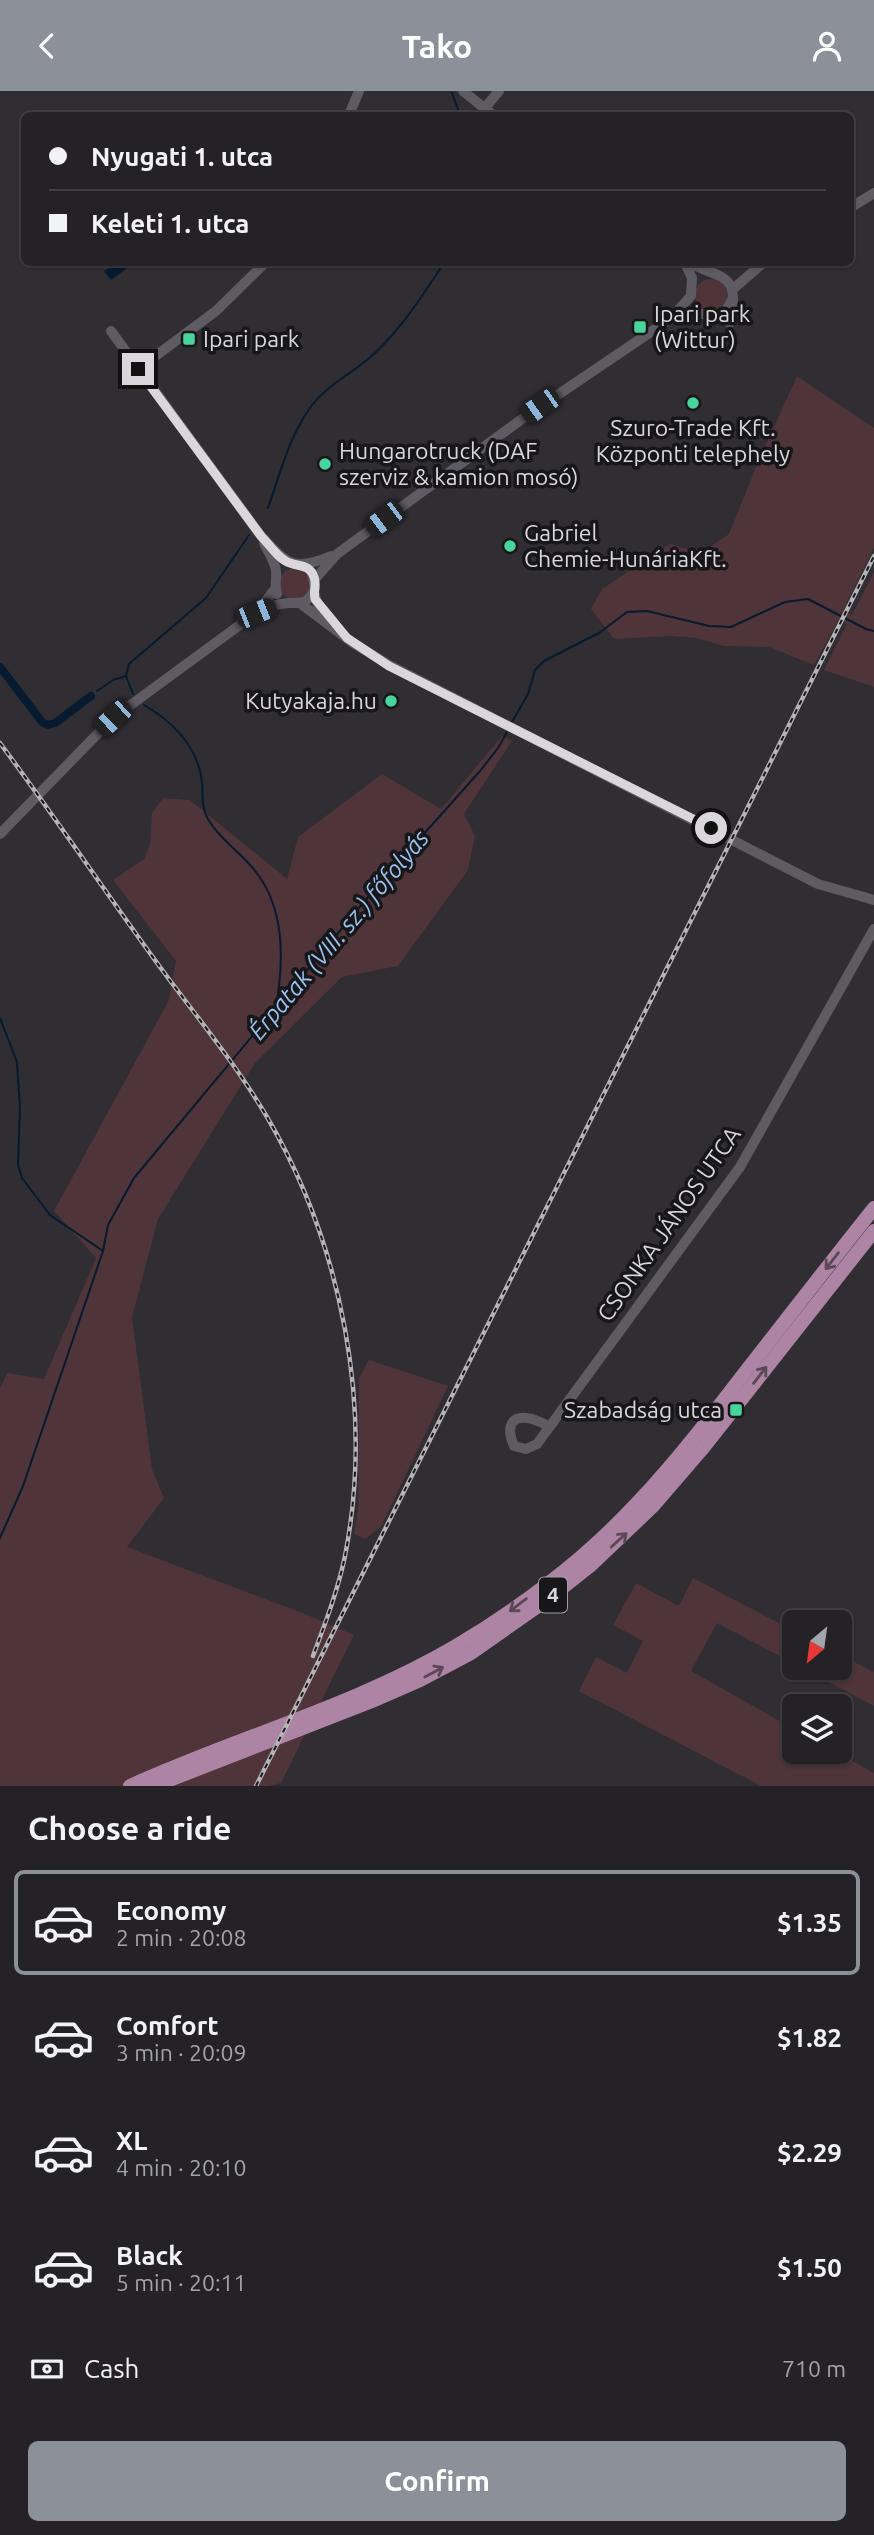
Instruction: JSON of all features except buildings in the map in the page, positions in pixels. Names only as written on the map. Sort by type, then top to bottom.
[{"type":"main road","name":"4","points":[[367,1698],[498,1621],[582,1556],[642,1497],[691,1441],[874,1208]]},
{"type":"main road","name":"4","points":[[130,1786],[420,1680],[471,1653],[509,1628],[591,1565],[631,1528],[703,1448],[874,1231]]},
{"type":"main road","name":"4","points":[[154,1786],[253,1741]]},
{"type":"street","points":[[350,112],[359,91]]},
{"type":"street","points":[[463,91],[489,112],[499,91]]},
{"type":"street","points":[[854,206],[874,193]]},
{"type":"street","points":[[138,369],[216,311],[262,266]]},
{"type":"street","points":[[686,266],[695,306],[703,314]]},
{"type":"street","points":[[670,319],[703,314],[717,315],[733,321],[732,294],[717,276],[697,266]]},
{"type":"street","points":[[315,579],[337,554],[522,419],[670,319],[701,277],[717,276],[752,266]]},
{"type":"street","points":[[717,315],[727,309],[732,294],[759,266]]},
{"type":"street","points":[[111,331],[261,536],[291,564]]},
{"type":"street","points":[[0,834],[113,718],[256,613],[275,589],[277,574],[261,536]]},
{"type":"street","points":[[277,574],[291,564],[304,565],[337,554]]},
{"type":"street","points":[[304,565],[315,579],[314,592],[318,605],[347,638]]},
{"type":"street","points":[[275,589],[279,597],[287,603]]},
{"type":"street","points":[[301,604],[314,592]]},
{"type":"street","points":[[256,613],[287,603],[301,604],[389,666],[818,884],[874,900]]},
{"type":"street","name":"CSONKA JÁNOS UTCA","points":[[549,1427],[740,1167],[874,929]]},
{"type":"shaded area","points":[[711,279],[722,284],[727,295],[722,306],[711,311],[700,306],[695,295],[700,284]]},
{"type":"shaded area","points":[[797,376],[874,428],[874,548],[843,610],[852,615],[874,572],[874,687],[824,670],[847,624],[839,619],[814,665],[769,647],[724,646],[696,638],[671,636],[614,639],[591,609],[602,589],[670,544],[688,549],[708,548],[729,534]]},
{"type":"shaded area","points":[[295,568],[306,573],[311,584],[306,595],[295,600],[284,595],[279,584],[284,573]]},
{"type":"shaded area","points":[[502,736],[512,741],[464,814],[475,836],[468,870],[398,966],[342,977],[255,1063],[158,1219],[132,1317],[152,1469],[164,1498],[127,1547],[354,1635],[281,1783],[269,1786],[0,1786],[0,1388],[7,1373],[44,1379],[96,1258],[54,1211],[169,1000],[176,961],[113,880],[144,859],[150,845],[152,813],[163,798],[190,800],[287,879],[298,837],[382,774],[441,809]]},
{"type":"shaded area","points":[[369,1360],[448,1386],[381,1527],[365,1539],[354,1534],[358,1510],[359,1378]]},
{"type":"shaded area","points":[[693,1578],[782,1625],[782,1658],[717,1623],[691,1671],[782,1722],[782,1764],[852,1764],[852,1761],[874,1773],[874,1786],[761,1786],[579,1691],[596,1657],[627,1673],[643,1641],[613,1625],[636,1583],[679,1606]]},
{"type":"shaded area","points":[[852,1661],[874,1672],[874,1706],[825,1680],[852,1680]]},
{"type":"water","points":[[112,266],[130,266],[111,280],[104,271]]},
{"type":"waterway","points":[[452,93],[459,112]]},
{"type":"waterway","points":[[268,508],[291,443],[310,408],[332,385],[367,360],[385,343],[442,266]]},
{"type":"waterway","points":[[133,694],[126,676],[129,664],[206,598],[249,535]]},
{"type":"waterway","name":"Érpatak (VIII. sz.) főfolyás","points":[[512,722],[528,694],[535,670],[544,661],[599,633],[627,612],[647,611],[709,626],[731,627],[785,602],[808,599],[874,631]]},
{"type":"waterway","points":[[0,667],[42,722],[48,725],[55,723],[91,696]]},
{"type":"waterway","points":[[97,691],[113,680],[126,676]]},
{"type":"waterway","points":[[144,705],[174,727],[190,746],[200,769],[203,806],[208,819],[222,838],[251,866],[271,898],[280,934],[281,952],[276,1008]]},
{"type":"waterway","name":"Érpatak (VIII. sz.) főfolyás","points":[[0,1538],[23,1486],[103,1251],[108,1225],[134,1178],[373,891],[480,771],[508,730]]},
{"type":"waterway","points":[[0,1018],[17,1062],[20,1108],[18,1165],[22,1178],[50,1215],[103,1251]]},
{"type":"railway","points":[[256,1786],[874,556]]},
{"type":"railway","points":[[0,743],[242,1078],[267,1117],[293,1167],[315,1219],[332,1273],[345,1329],[353,1386],[356,1443],[353,1500],[345,1556],[313,1656]]},
{"type":"place","name":"Ipari park (Wittur)","points":[[640,327]]},
{"type":"place","name":"Ipari park","points":[[189,339]]},
{"type":"place","name":"Szuro-Trade Kft. Központi telephely","points":[[693,403]]},
{"type":"place","name":"Hungarotruck (DAF szerviz & kamion mosó)","points":[[325,464]]},
{"type":"place","name":"Gabriel Chemie-HunáriaKft.","points":[[510,546]]},
{"type":"place","name":"Kutyakaja.hu","points":[[391,701]]},
{"type":"place","name":"Szabadság utca","points":[[736,1410]]},
{"type":"route","points":[[138,369],[261,536],[281,557],[291,564],[304,565],[312,572],[318,605],[353,643],[389,666],[711,828]]}]
